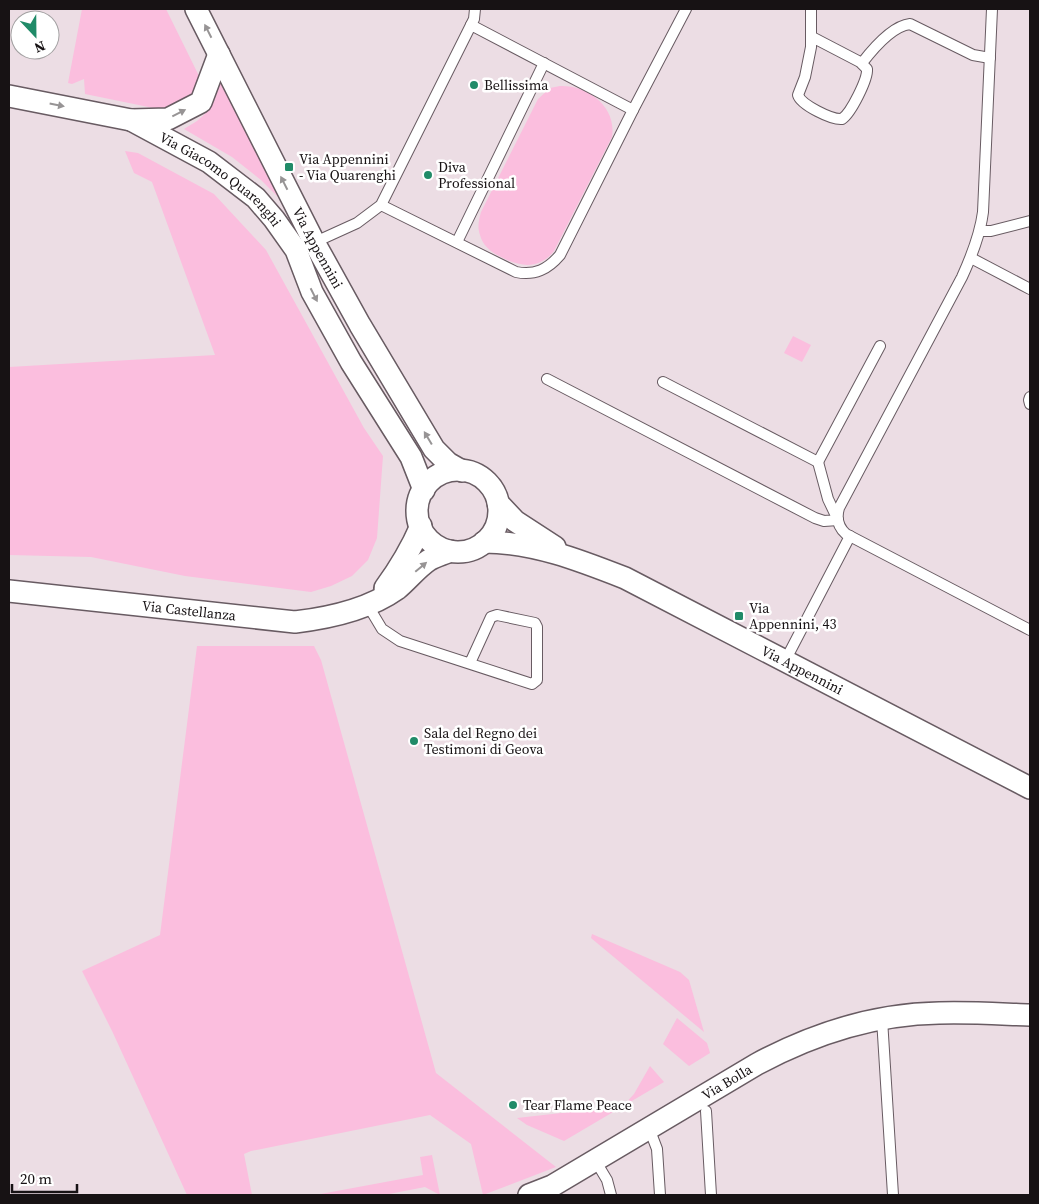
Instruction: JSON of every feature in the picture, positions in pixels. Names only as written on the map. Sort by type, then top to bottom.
[{"type":"street","name":"Via Appennini","points":[[196,9],[219,54],[305,246],[360,325],[434,448],[448,462],[462,470],[476,474],[487,482],[495,494],[498,503],[515,521],[572,558]]},
{"type":"street","name":"Via Giacomo Quarenghi","points":[[9,96],[131,120],[168,119],[201,102],[219,54]]},
{"type":"street","name":"Via Giacomo Quarenghi","points":[[131,120],[209,162],[234,180],[256,198],[274,219],[305,246]]},
{"type":"street","name":"Via Appennini","points":[[305,246],[316,298],[366,387],[411,457],[424,490]]},
{"type":"street","points":[[424,490],[438,476],[447,472],[462,470]]},
{"type":"street","name":"Via Castellanza","points":[[367,604],[384,589],[413,544],[420,526],[419,499],[424,490]]},
{"type":"street","points":[[484,542],[491,536],[497,522],[499,513],[498,503]]},
{"type":"street","points":[[420,526],[432,542],[450,551]]},
{"type":"street","name":"Via Appennini","points":[[484,542],[508,543],[538,548],[572,558],[625,578],[1030,788]]},
{"type":"street","name":"Via Castellanza","points":[[9,591],[294,622],[319,620],[367,604],[391,592],[429,560],[450,551],[470,550],[484,542]]},
{"type":"street","name":"Via Bolla","points":[[529,1195],[549,1191],[596,1160],[757,1064],[791,1046],[828,1032],[882,1019],[940,1012],[1030,1015]]},
{"type":"lane","points":[[305,246],[357,223],[381,206],[474,19],[475,9]]},
{"type":"lane","points":[[381,206],[516,272],[535,273],[553,264],[560,255],[686,9]]},
{"type":"lane","points":[[811,9],[812,37],[809,61],[798,95],[803,103],[835,119],[842,119],[846,116],[866,79],[867,68],[862,63],[812,37]]},
{"type":"lane","points":[[838,520],[839,508],[962,277],[980,231],[983,212],[992,9]]},
{"type":"lane","points":[[862,63],[893,30],[910,24],[973,55],[990,58]]},
{"type":"lane","points":[[471,25],[633,110]]},
{"type":"lane","points":[[457,242],[544,63]]},
{"type":"lane","points":[[980,231],[991,231],[1030,221]]},
{"type":"lane","points":[[971,258],[1030,289]]},
{"type":"lane","points":[[880,346],[818,462],[828,499],[842,531],[1030,630]]},
{"type":"lane","points":[[547,379],[815,518],[824,521],[838,520]]},
{"type":"lane","points":[[663,382],[818,462]]},
{"type":"lane","points":[[1030,397],[1030,404]]},
{"type":"lane","points":[[785,661],[850,536]]},
{"type":"lane","points":[[367,604],[382,630],[400,641],[532,684],[537,680],[537,627],[535,623],[497,615],[491,617],[470,663]]},
{"type":"lane","points":[[882,1019],[894,1195]]},
{"type":"lane","points":[[706,1111],[711,1195]]},
{"type":"lane","points":[[649,1128],[657,1149],[660,1195]]},
{"type":"lane","points":[[596,1160],[607,1180],[611,1195]]},
{"type":"shaded area","points":[[82,9],[166,9],[199,76],[194,97],[168,111],[85,94],[84,79],[72,84],[68,83]]},
{"type":"shaded area","points":[[221,79],[280,197],[232,157],[184,129],[197,121],[210,108],[217,92],[219,80]]},
{"type":"shaded area","points":[[560,86],[581,89],[598,100],[610,116],[612,137],[554,251],[536,264],[522,265],[497,255],[485,245],[479,232],[480,215],[538,99],[550,88]]},
{"type":"shaded area","points":[[125,151],[138,153],[214,194],[266,250],[364,428],[383,456],[377,538],[368,560],[352,576],[331,586],[311,592],[185,576],[91,557],[9,555],[9,367],[215,355],[152,182],[134,173]]},
{"type":"shaded area","points":[[793,336],[811,345],[802,362],[784,353]]},
{"type":"shaded area","points":[[197,646],[314,646],[321,660],[436,1073],[556,1167],[483,1195],[471,1144],[430,1115],[251,1151],[244,1154],[252,1195],[187,1195],[113,1033],[82,971],[160,935]]},
{"type":"shaded area","points":[[592,934],[680,972],[689,980],[704,1032],[591,938]]},
{"type":"shaded area","points":[[677,1018],[707,1043],[710,1053],[689,1066],[663,1044]]},
{"type":"shaded area","points":[[650,1066],[664,1082],[564,1141],[527,1125],[517,1118],[623,1106],[634,1094]]},
{"type":"shaded area","points":[[432,1155],[440,1195],[425,1187],[384,1195],[315,1195],[423,1175],[420,1157]]},
{"type":"place","name":"Bellissima","points":[[474,85]]},
{"type":"place","name":"Via Appennini - Via Quarenghi","points":[[289,167]]},
{"type":"place","name":"Diva Professional","points":[[428,175]]},
{"type":"place","name":"Via Appennini, 43","points":[[739,616]]},
{"type":"place","name":"Sala del Regno dei Testimoni di Geova","points":[[414,741]]},
{"type":"place","name":"Tear Flame Peace","points":[[513,1105]]}]
